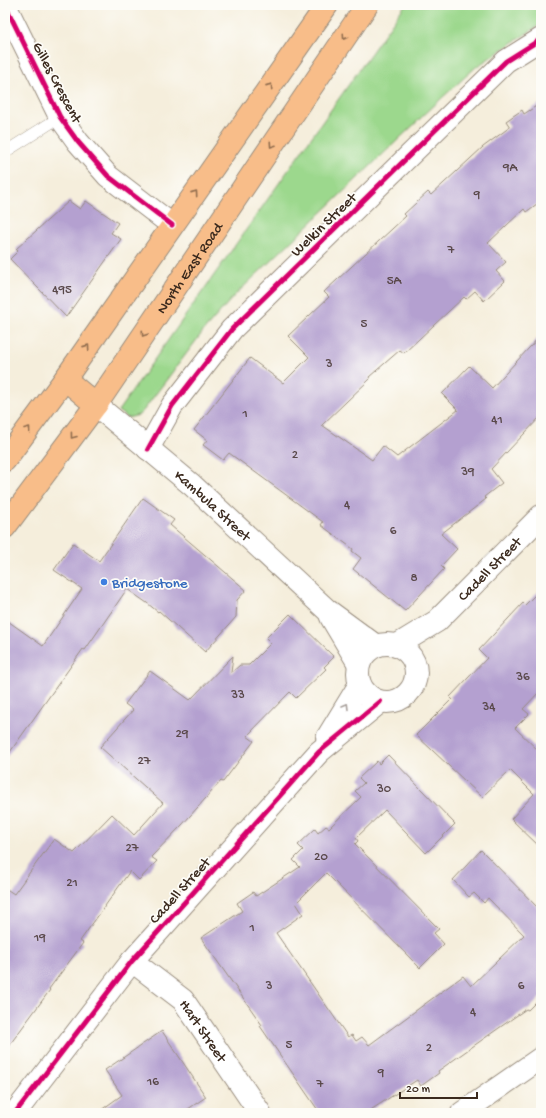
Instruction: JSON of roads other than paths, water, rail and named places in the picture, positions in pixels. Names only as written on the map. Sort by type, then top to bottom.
[{"type":"highway","points":[[5,460],[65,379],[172,224],[327,5]]},
{"type":"highway","name":"North East Road","points":[[5,527],[96,405],[367,5]]},
{"type":"highway","points":[[65,379],[96,405]]},
{"type":"street","name":"Gilles Crescent","points":[[5,5],[60,117],[78,142],[108,176],[172,224]]},
{"type":"street","name":"Welkin Street","points":[[148,449],[172,406],[232,329],[506,62],[541,39]]},
{"type":"street","name":"Kambula Street","points":[[96,405],[192,485],[327,610],[386,646]]},
{"type":"street","name":"Cadell Street","points":[[415,666],[437,621],[541,516]]},
{"type":"street","name":"Kambula Street","points":[[327,610],[359,674]]},
{"type":"street","name":"Cadell Street","points":[[386,646],[437,621]]},
{"type":"street","points":[[386,646],[405,651],[411,657],[415,666],[416,676],[413,686],[408,694],[400,700],[380,702],[370,698],[365,693],[359,674],[364,655],[386,646]]},
{"type":"street","name":"Cadell Street","points":[[319,752],[359,674]]},
{"type":"street","name":"Cadell Street","points":[[15,1113],[132,961],[319,752],[380,702]]},
{"type":"street","name":"Hart Street","points":[[132,961],[183,1000],[260,1113]]},
{"type":"street","points":[[462,1113],[541,1058]]},
{"type":"lane","points":[[5,152],[60,117]]},
{"type":"place","name":"Bridgestone","points":[[104,582]]}]
